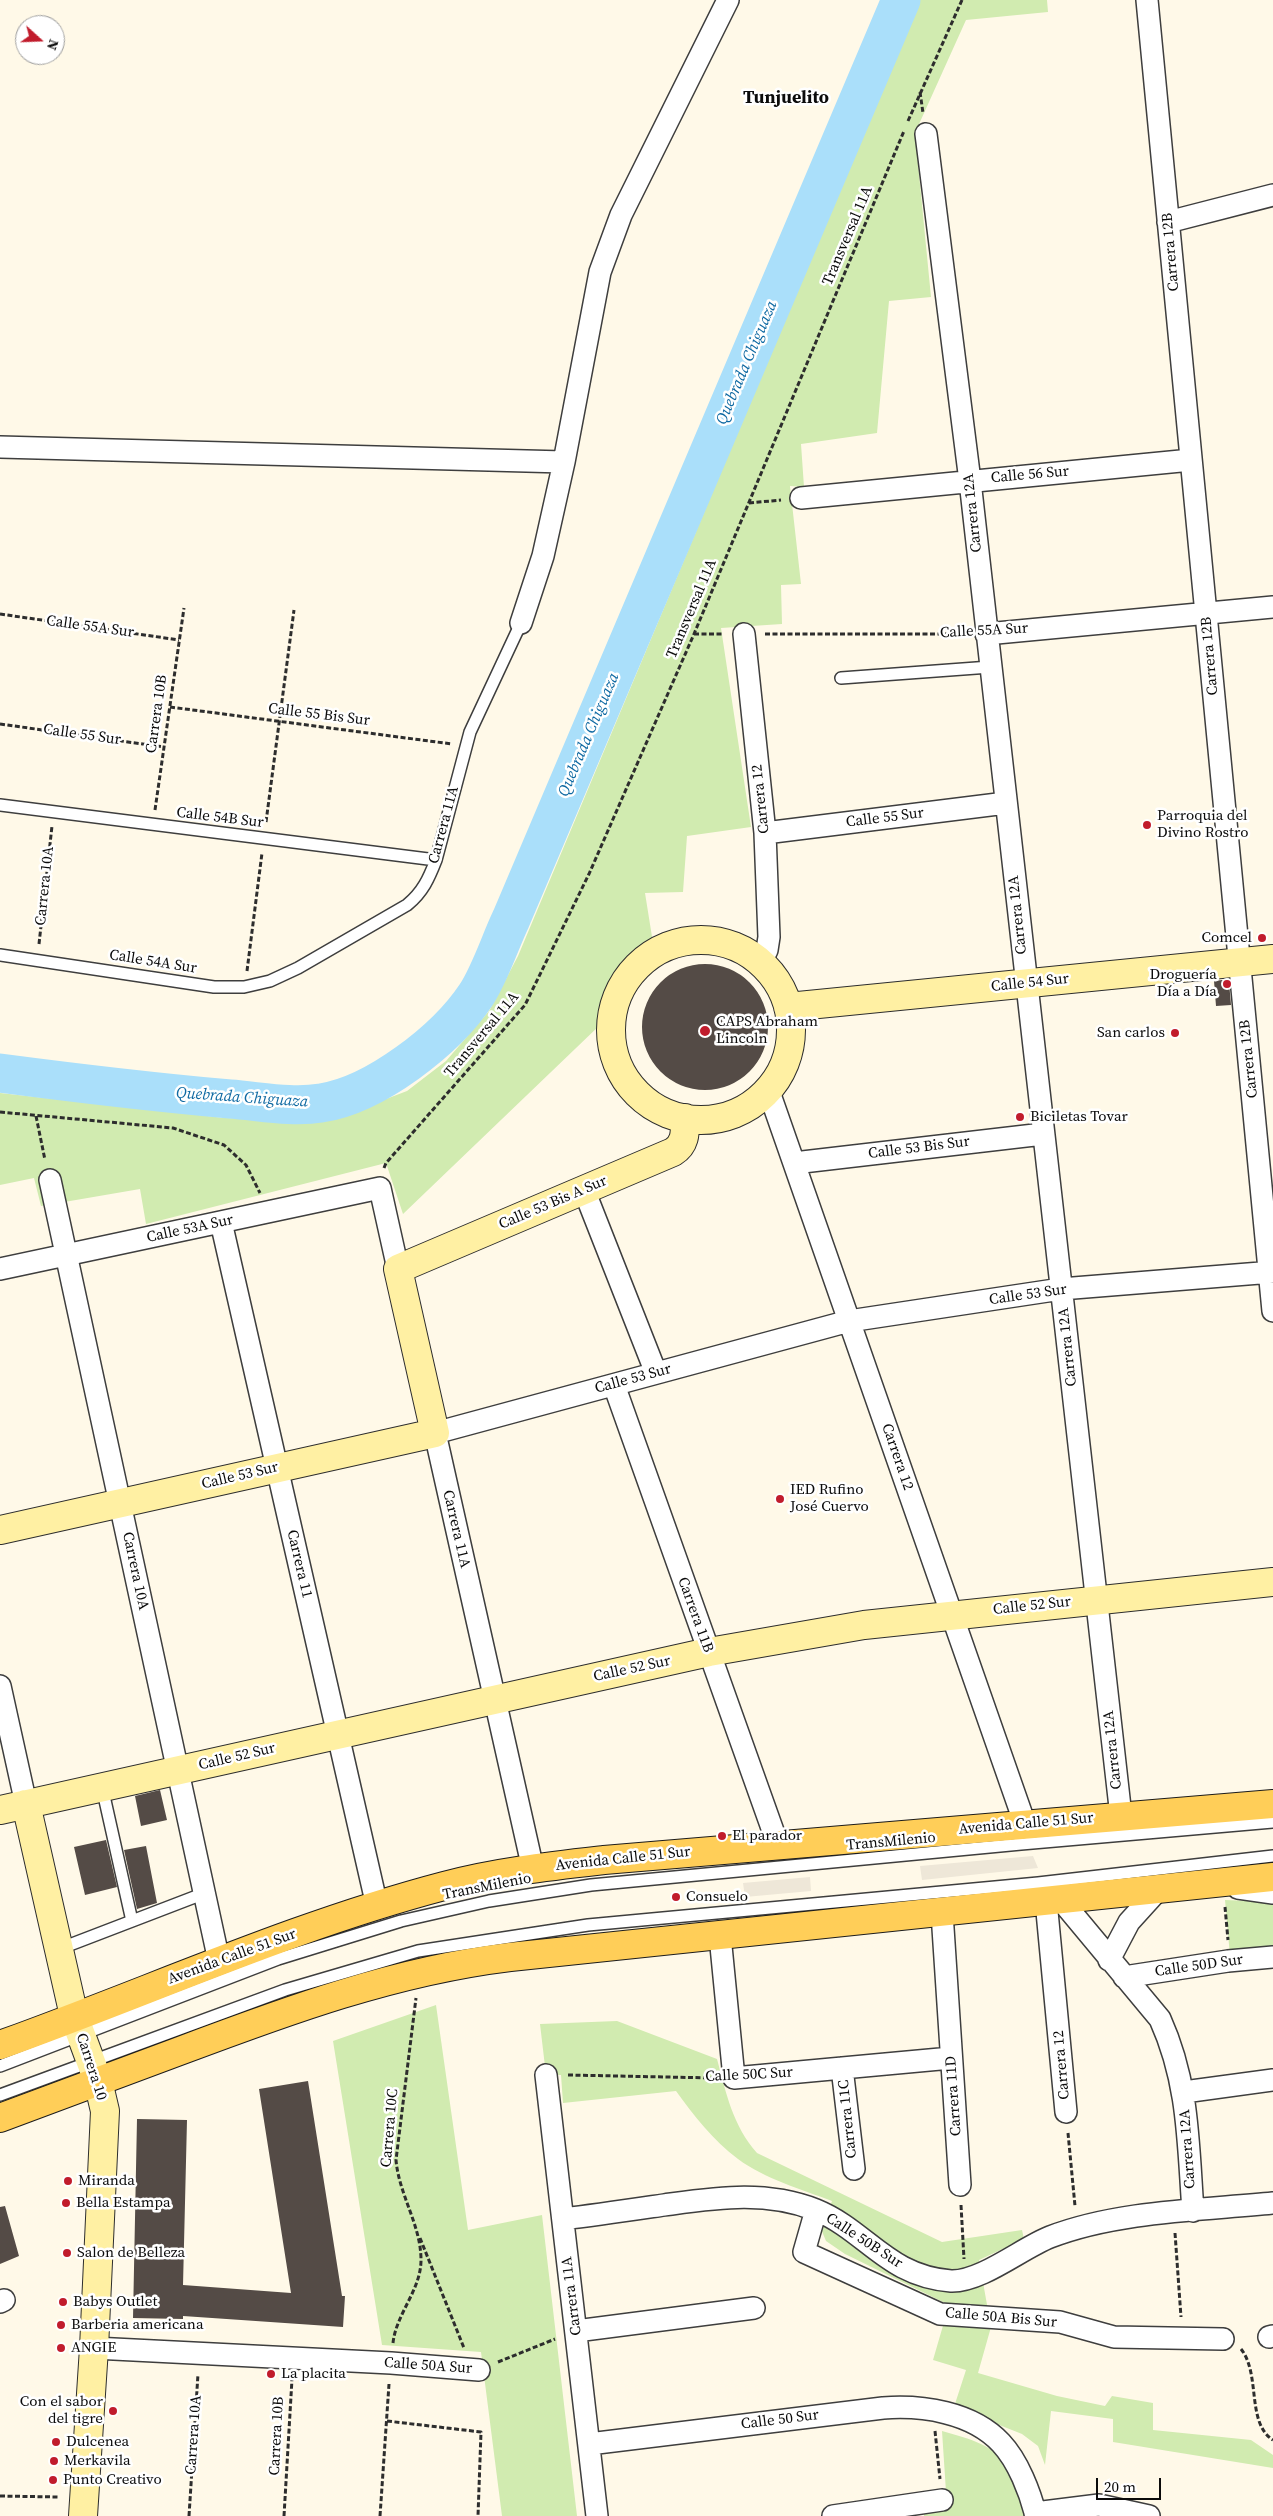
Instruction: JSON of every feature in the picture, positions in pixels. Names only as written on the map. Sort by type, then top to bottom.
[{"type":"main road","name":"Avenida Calle 51 Sur","points":[[0,2045],[77,2026],[219,1961],[377,1906],[444,1886],[534,1869],[604,1860],[1273,1804]]},
{"type":"main road","points":[[0,2118],[95,2071],[305,2005],[419,1972],[494,1959],[1158,1890],[1214,1886],[1273,1877]]},
{"type":"street","points":[[521,623],[543,556],[564,462],[600,272],[621,215],[728,0]]},
{"type":"street","name":"Carrera 12B","points":[[1147,0],[1239,962],[1271,1272],[1273,1311]]},
{"type":"street","name":"Carrera 12A","points":[[926,134],[970,481],[1121,1816]]},
{"type":"street","points":[[1168,222],[1273,195]]},
{"type":"street","points":[[0,447],[564,462]]},
{"type":"street","name":"Calle 56 Sur","points":[[801,498],[1191,460]]},
{"type":"street","name":"Calle 55A Sur","points":[[986,634],[1273,607]]},
{"type":"street","name":"Carrera 12","points":[[744,634],[765,833],[769,936],[767,950],[761,962]]},
{"type":"street","name":"Calle 55 Sur","points":[[765,833],[1006,803]]},
{"type":"street","points":[[690,940],[715,940],[740,948],[761,962],[773,975],[788,1007],[790,1042],[778,1074],[768,1089],[739,1111],[722,1117],[704,1120],[685,1118],[661,1111],[640,1096],[624,1076],[614,1053],[611,1028],[615,1002],[626,979],[644,960],[665,946],[690,940]]},
{"type":"street","name":"Calle 54 Sur","points":[[788,1007],[1273,959]]},
{"type":"street","name":"Carrera 12","points":[[768,1089],[1025,1824]]},
{"type":"street","name":"Calle 53 Bis A Sur","points":[[398,1269],[678,1149],[684,1139],[685,1118]]},
{"type":"street","name":"Calle 53 Bis Sur","points":[[794,1163],[1043,1134]]},
{"type":"street","name":"Carrera 10A","points":[[50,1180],[219,1961]]},
{"type":"street","name":"Calle 53A Sur","points":[[0,1270],[380,1188]]},
{"type":"street","name":"Carrera 11A","points":[[380,1188],[534,1869]]},
{"type":"street","points":[[584,1190],[656,1373]]},
{"type":"street","name":"Carrera 11","points":[[221,1222],[377,1906]]},
{"type":"street","name":"Calle 53 Sur","points":[[0,1530],[435,1433],[849,1321],[1061,1289],[1271,1272]]},
{"type":"street","name":"Carrera 11B","points":[[614,1385],[778,1845]]},
{"type":"street","name":"Calle 52 Sur","points":[[0,1810],[709,1652],[864,1625],[952,1614],[1273,1582]]},
{"type":"street","name":"Carrera 10","points":[[0,1686],[77,2026],[95,2071],[105,2111],[94,2348],[82,2516]]},
{"type":"street","points":[[1214,1886],[1273,1894]]},
{"type":"street","points":[[1109,1960],[1129,1922],[1158,1890]]},
{"type":"street","name":"Carrera 12A","points":[[1054,1901],[1109,1960],[1160,2020],[1174,2054],[1184,2092],[1183,2212]]},
{"type":"street","name":"Carrera 12","points":[[1054,1901],[1066,2112]]},
{"type":"street","name":"Carrera 11D","points":[[942,1913],[960,2185]]},
{"type":"street","points":[[720,1936],[734,2078]]},
{"type":"street","name":"Calle 50D Sur","points":[[1124,1978],[1228,1961],[1273,1957]]},
{"type":"street","name":"Calle 50C Sur","points":[[734,2078],[951,2058]]},
{"type":"street","name":"Carrera 11C","points":[[842,2068],[854,2169]]},
{"type":"street","name":"Carrera 11A","points":[[546,2075],[597,2516]]},
{"type":"street","points":[[1184,2092],[1273,2080]]},
{"type":"street","name":"Calle 50B Sur","points":[[563,2219],[748,2196],[766,2197],[816,2210],[840,2222],[883,2257],[903,2268],[927,2278],[953,2281],[966,2279],[1051,2237],[1077,2229],[1131,2217],[1273,2203]]},
{"type":"street","name":"Calle 50A Bis Sur","points":[[816,2210],[804,2252],[940,2314],[1060,2322],[1114,2337],[1223,2339]]},
{"type":"street","points":[[576,2331],[754,2308]]},
{"type":"street","name":"Calle 50A Sur","points":[[94,2348],[391,2363],[473,2363]]},
{"type":"street","name":"Calle 50 Sur","points":[[589,2444],[883,2408],[904,2406],[933,2410],[969,2421],[1001,2443],[1016,2464],[1035,2514]]},
{"type":"street","points":[[833,2516],[942,2500]]},
{"type":"street","points":[[1035,2514],[1099,2506],[1149,2516]]},
{"type":"lane","name":"Carrera 11A","points":[[298,968],[407,905],[418,895],[428,881],[436,860],[466,746],[521,623]]},
{"type":"lane","points":[[841,678],[990,667]]},
{"type":"lane","name":"Calle 54B Sur","points":[[0,805],[436,860]]},
{"type":"lane","name":"Calle 54A Sur","points":[[0,955],[214,987],[244,987],[270,981],[298,968]]},
{"type":"lane","points":[[102,1787],[132,1921]]},
{"type":"lane","name":"TransMilenio","points":[[0,2066],[77,2026],[359,1932],[489,1901],[610,1883],[1273,1822]]},
{"type":"lane","points":[[0,2095],[95,2071],[330,1975],[418,1951],[460,1943],[598,1924],[1038,1883],[1273,1856]]},
{"type":"lane","points":[[59,1950],[204,1893]]},
{"type":"path","name":"Transversal 11A","points":[[380,1188],[386,1163],[525,1005],[589,874],[694,634],[920,91],[962,0]]},
{"type":"path","points":[[749,503],[801,498]]},
{"type":"path","name":"Carrera 10B","points":[[153,824],[184,608]]},
{"type":"path","points":[[244,987],[294,610]]},
{"type":"path","name":"Calle 55A Sur","points":[[0,614],[179,640]]},
{"type":"path","name":"Calle 55A Sur","points":[[694,634],[986,634]]},
{"type":"path","name":"Calle 55 Bis Sur","points":[[170,708],[466,746]]},
{"type":"path","name":"Calle 55 Sur","points":[[0,724],[164,747]]},
{"type":"path","name":"Carrera 10A","points":[[37,960],[54,812]]},
{"type":"path","points":[[0,1112],[173,1128],[224,1145],[246,1165],[269,1212]]},
{"type":"path","points":[[36,1116],[50,1180]]},
{"type":"path","points":[[1214,1886],[1228,1961]]},
{"type":"path","name":"Carrera 10C","points":[[380,2516],[395,2329],[418,2279],[421,2261],[418,2233],[398,2181],[396,2160],[419,1972]]},
{"type":"path","name":"Calle 50C Sur","points":[[546,2075],[734,2078]]},
{"type":"path","name":"Carrera 12","points":[[1066,2112],[1077,2229]]},
{"type":"path","points":[[960,2185],[966,2279]]},
{"type":"path","points":[[1182,2338],[1183,2212]]},
{"type":"path","points":[[418,2233],[473,2363]]},
{"type":"path","name":"Calle 50A Sur","points":[[473,2363],[576,2331]]},
{"type":"path","points":[[1223,2339],[1236,2344],[1243,2352],[1250,2366],[1260,2425],[1266,2436],[1273,2440]]},
{"type":"path","name":"Carrera 10A","points":[[189,2516],[199,2353]]},
{"type":"path","name":"Carrera 10B","points":[[284,2516],[293,2358]]},
{"type":"path","points":[[933,2410],[942,2500]]},
{"type":"path","points":[[387,2421],[481,2432],[478,2516]]},
{"type":"path","points":[[0,2496],[60,2497]]},
{"type":"green space","points":[[919,0],[1047,0],[1048,12],[966,20],[915,133],[931,297],[889,301],[877,433],[801,444],[804,487],[790,486],[801,584],[781,585],[782,624],[721,628],[751,827],[687,836],[683,892],[645,893],[653,943],[632,961],[617,978],[607,999],[600,1025],[403,1214],[386,1163],[146,1224],[140,1189],[41,1206],[34,1178],[0,1185],[0,1093],[225,1118],[331,1120],[407,1091],[446,1061],[489,1011],[518,956]]},
{"type":"green space","points":[[1225,1900],[1250,1901],[1273,1905],[1273,1950],[1230,1956]]},
{"type":"green space","points":[[436,2005],[468,2230],[542,2215],[577,2516],[502,2516],[481,2352],[382,2345],[333,2041]]},
{"type":"green space","points":[[617,2021],[717,2059],[731,2109],[742,2132],[757,2153],[942,2242],[1022,2230],[1024,2239],[979,2260],[991,2327],[978,2373],[1057,2396],[1105,2406],[1112,2396],[1153,2403],[1153,2430],[1251,2440],[1273,2455],[1273,2468],[1113,2442],[1113,2419],[1051,2411],[1045,2465],[1038,2446],[1022,2434],[954,2407],[966,2370],[933,2360],[949,2305],[845,2254],[826,2241],[821,2229],[832,2201],[771,2178],[738,2159],[704,2127],[676,2091],[563,2103],[561,2075],[546,2075],[540,2024]]},
{"type":"green space","points":[[942,2431],[982,2444],[1006,2462],[1016,2481],[1025,2516],[924,2516],[924,2511],[947,2507]]},
{"type":"shaded area","points":[[1033,1856],[1038,1868],[922,1880],[920,1866]]},
{"type":"shaded area","points":[[810,1877],[811,1891],[745,1897],[743,1883]]},
{"type":"building","name":"CAPS Abraham Lincoln","points":[[705,964],[729,969],[749,983],[763,1003],[768,1027],[763,1051],[749,1071],[729,1085],[705,1090],[681,1085],[661,1071],[647,1051],[642,1027],[647,1003],[661,983],[681,969]]},
{"type":"building","points":[[1222,980],[1229,982],[1231,1005],[1216,1006],[1214,981]]},
{"type":"building","points":[[160,1790],[167,1820],[141,1826],[135,1796]]},
{"type":"building","points":[[106,1840],[117,1887],[85,1895],[74,1847]]},
{"type":"building","points":[[146,1846],[157,1903],[137,1909],[124,1850]]},
{"type":"building","points":[[308,2081],[342,2296],[345,2296],[343,2327],[183,2316],[183,2319],[133,2318],[137,2119],[187,2120],[183,2285],[291,2293],[259,2089]]},
{"type":"building","points":[[5,2206],[19,2256],[0,2264],[0,2207]]},
{"type":"waterway","name":"Quebrada Chiguaza","points":[[0,1073],[276,1104],[299,1105],[321,1103],[342,1098],[364,1089],[408,1063],[447,1030],[463,1012],[481,987],[490,968],[901,0]]},
{"type":"place","name":"Parroquia del Divino Rostro","points":[[1147,825]]},
{"type":"place","name":"Comcel","points":[[1262,938]]},
{"type":"place","name":"Droguería Día a Día","points":[[1227,984]]},
{"type":"place","name":"CAPS Abraham Lincoln","points":[[705,1031]]},
{"type":"place","name":"San carlos","points":[[1175,1033]]},
{"type":"place","name":"Biciletas Tovar","points":[[1020,1117]]},
{"type":"place","name":"IED Rufino José Cuervo","points":[[780,1499]]},
{"type":"place","name":"El parador","points":[[722,1836]]},
{"type":"place","name":"Consuelo","points":[[676,1897]]},
{"type":"place","name":"Miranda","points":[[68,2181]]},
{"type":"place","name":"Bella Estampa","points":[[66,2203]]},
{"type":"place","name":"Salon de Belleza","points":[[67,2253]]},
{"type":"place","name":"Babys Outlet","points":[[63,2302]]},
{"type":"place","name":"Barberia americana","points":[[61,2325]]},
{"type":"place","name":"ANGIE","points":[[61,2348]]},
{"type":"place","name":"La placita","points":[[271,2374]]},
{"type":"place","name":"Con el sabor del tigre","points":[[113,2411]]},
{"type":"place","name":"Dulcenea","points":[[56,2442]]},
{"type":"place","name":"Merkavila","points":[[54,2461]]},
{"type":"place","name":"Punto Creativo","points":[[53,2480]]},
{"type":"district","name":"Tunjuelito","points":[[786,98]]}]
